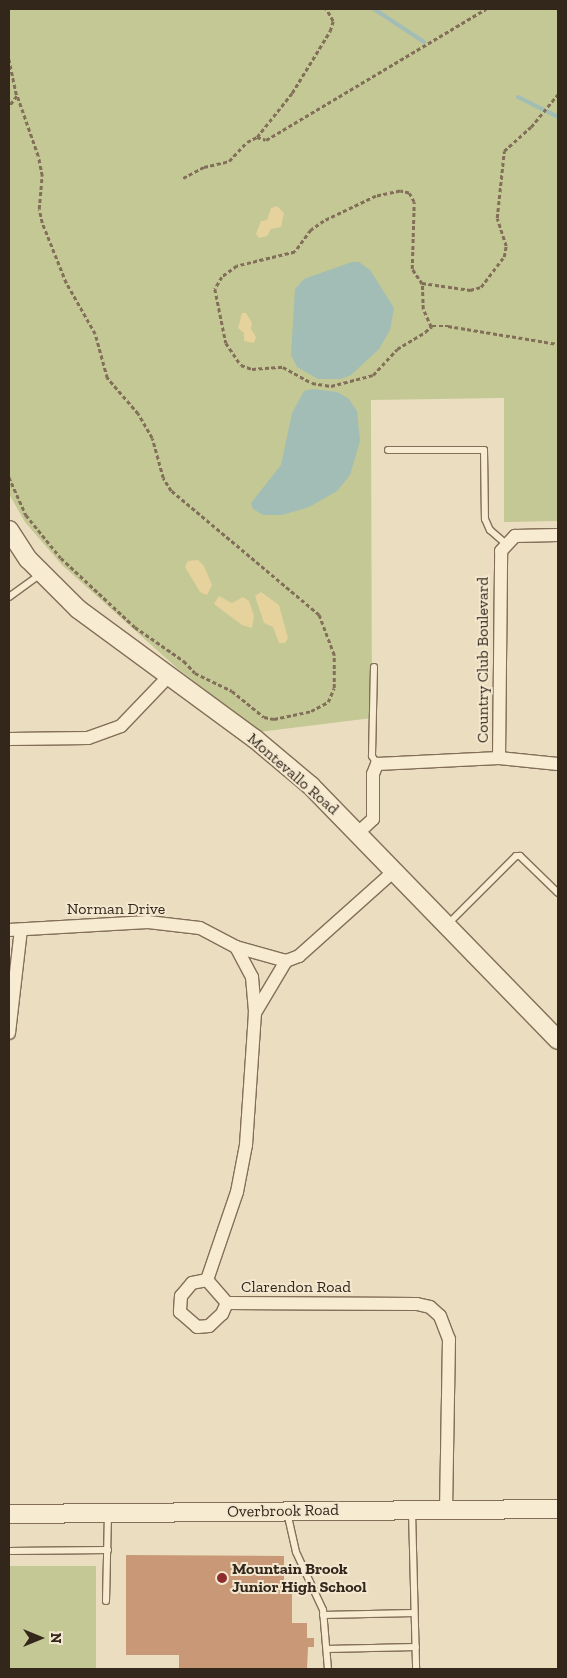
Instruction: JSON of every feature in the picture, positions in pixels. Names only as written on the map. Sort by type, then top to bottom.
[{"type":"main road","name":"Montevallo Road","points":[[9,530],[42,573],[78,610],[255,739],[359,832],[394,871],[448,924],[558,1040]]},
{"type":"main road","name":"Overbrook Road","points":[[9,1514],[558,1509]]},
{"type":"street","points":[[506,544],[515,536],[558,535]]},
{"type":"street","name":"Country Club Boulevard","points":[[377,764],[499,758],[500,558],[506,544]]},
{"type":"street","points":[[9,739],[88,738],[121,726],[168,677]]},
{"type":"street","points":[[499,758],[558,764]]},
{"type":"street","points":[[359,832],[373,819],[373,774],[377,764]]},
{"type":"street","points":[[255,1013],[286,961],[299,956],[394,871]]},
{"type":"street","name":"Norman Drive","points":[[15,930],[49,925],[148,922],[200,928],[236,947],[286,961]]},
{"type":"street","points":[[9,1032],[15,930]]},
{"type":"street","points":[[227,1303],[222,1314],[209,1326],[198,1327],[180,1312],[181,1296],[192,1283],[207,1280],[238,1192],[246,1145],[255,1013],[252,977],[236,947]]},
{"type":"street","name":"Clarendon Road","points":[[207,1280],[227,1303],[417,1304],[435,1311],[446,1324],[449,1339],[446,1509]]},
{"type":"lane","points":[[388,450],[484,450],[486,525],[506,544]]},
{"type":"lane","points":[[9,598],[42,573]]},
{"type":"lane","points":[[374,667],[372,756],[377,764]]},
{"type":"lane","points":[[448,924],[516,856],[520,856],[558,893]]},
{"type":"lane","points":[[412,1510],[416,1669]]},
{"type":"lane","points":[[287,1511],[296,1552],[324,1615],[328,1669]]},
{"type":"lane","points":[[106,1601],[108,1513]]},
{"type":"lane","points":[[9,1551],[108,1550]]},
{"type":"lane","points":[[324,1615],[414,1613]]},
{"type":"lane","points":[[327,1649],[416,1648]]},
{"type":"path","points":[[183,178],[204,167],[228,161],[234,151],[257,138],[292,93],[330,31],[333,21],[326,9]]},
{"type":"path","points":[[257,138],[266,140],[486,9]]},
{"type":"path","points":[[9,59],[16,96],[38,156],[42,176],[39,208],[42,223],[66,283],[96,334],[107,378],[138,414],[152,438],[163,478],[171,490],[319,615],[334,655],[334,688],[328,702],[311,711],[274,719],[264,717],[232,691],[195,673],[184,661],[135,626],[62,558],[26,515],[9,477]]},
{"type":"path","points":[[422,283],[470,290],[481,287],[504,257],[506,246],[497,218],[504,151],[536,120],[558,94]]},
{"type":"path","points":[[9,107],[16,96]]},
{"type":"path","points":[[431,328],[423,308],[422,283],[411,263],[414,202],[409,193],[390,192],[324,221],[311,230],[295,252],[267,261],[251,261],[231,270],[222,277],[216,289],[216,303],[226,343],[241,365],[252,369],[284,367],[312,383],[331,386],[373,375],[397,349],[431,328],[448,326],[558,344]]},
{"type":"green space","points":[[9,9],[558,9],[558,521],[504,522],[504,398],[371,400],[372,718],[259,732],[177,668],[62,565],[25,522],[9,494]]},
{"type":"green space","points":[[9,1566],[96,1566],[96,1669],[9,1669]]},
{"type":"sand","points":[[277,206],[284,213],[281,227],[271,229],[267,236],[259,238],[256,234],[261,221],[267,220],[271,208]]},
{"type":"sand","points":[[242,313],[246,313],[252,323],[251,329],[256,337],[254,343],[244,341],[244,333],[238,328]]},
{"type":"sand","points":[[198,560],[204,566],[212,585],[207,595],[200,592],[185,567],[188,561]]},
{"type":"sand","points":[[261,592],[279,605],[288,638],[285,643],[279,643],[273,627],[264,623],[255,596]]},
{"type":"sand","points":[[219,596],[232,603],[243,597],[249,601],[254,616],[252,628],[242,625],[214,604]]},
{"type":"water","points":[[352,262],[359,262],[370,270],[394,308],[390,330],[379,349],[351,375],[341,379],[318,379],[297,367],[291,355],[295,289],[304,279]]},
{"type":"water","points":[[313,389],[337,392],[348,398],[357,411],[360,441],[350,475],[337,491],[309,507],[282,515],[263,515],[253,509],[251,503],[281,465],[292,413],[304,391]]},
{"type":"building","points":[[126,1555],[284,1556],[284,1582],[292,1582],[292,1623],[307,1623],[307,1638],[314,1638],[314,1647],[308,1647],[307,1669],[179,1669],[179,1655],[126,1655]]},
{"type":"waterway","points":[[374,9],[424,42]]},
{"type":"waterway","points":[[518,97],[558,117]]},
{"type":"place","name":"Mountain Brook Junior High School","points":[[222,1578]]}]
